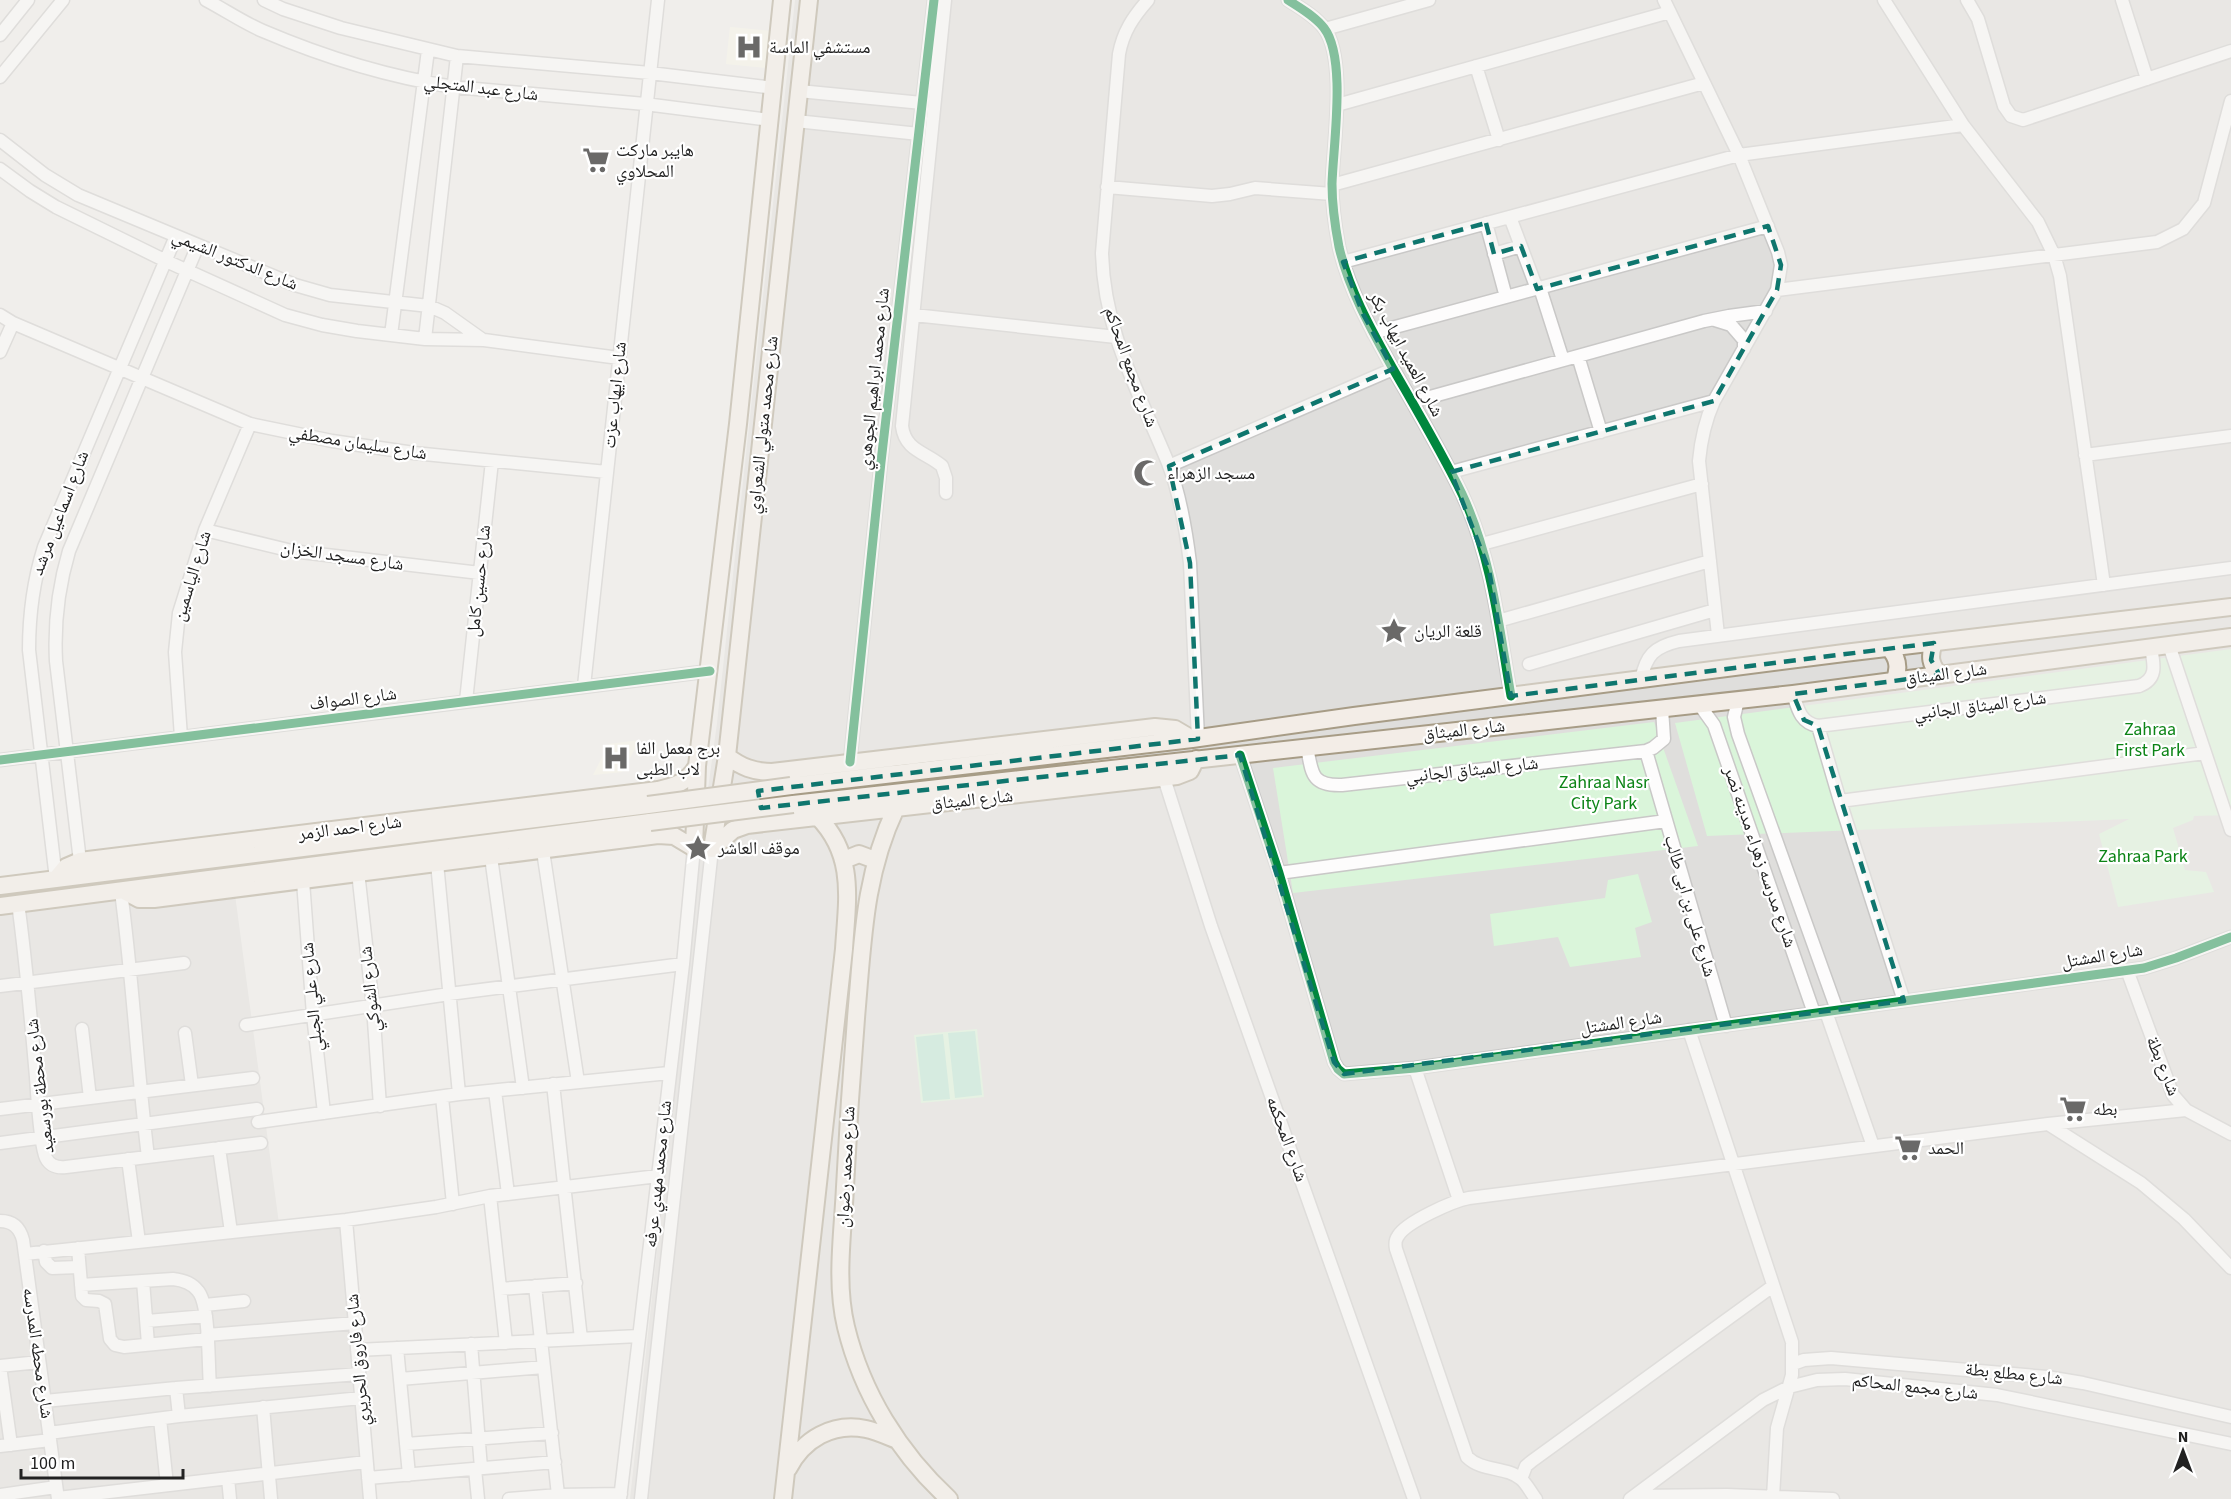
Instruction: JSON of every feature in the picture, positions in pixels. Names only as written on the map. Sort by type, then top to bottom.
[{"type":"main road","name":"شارع محمد متولي الشعراوي","points":[[694,848],[698,765],[782,0]]},
{"type":"main road","name":"شارع محمد متولي الشعراوي","points":[[712,849],[727,756],[809,0]]},
{"type":"main road","name":"شارع الميثاق","points":[[56,879],[791,786],[1195,739],[1511,696],[2231,607]]},
{"type":"main road","points":[[716,613],[720,620],[726,623],[738,621],[742,615]]},
{"type":"main road","name":"شارع الميثاق","points":[[712,849],[740,827],[1164,778],[1184,775],[1190,771],[1196,759],[1700,705],[2231,637]]},
{"type":"main road","points":[[712,647],[718,640],[728,638],[733,640],[738,648]]},
{"type":"main road","points":[[1934,643],[1931,660],[1940,675]]},
{"type":"main road","points":[[1889,648],[1898,663],[1898,672],[1894,681]]},
{"type":"main road","points":[[727,756],[744,767],[763,772],[1155,727],[1175,729],[1195,739]]},
{"type":"main road","points":[[0,906],[782,805],[1196,759]]},
{"type":"main road","name":"شارع احمد الزمر","points":[[0,886],[56,879],[66,867],[81,861],[658,790],[684,781],[698,765]]},
{"type":"main road","points":[[763,772],[759,782],[758,799],[761,808],[771,822]]},
{"type":"main road","points":[[658,790],[667,804],[668,815],[665,826],[658,835]]},
{"type":"main road","name":"شارع محمد رضوان","points":[[896,808],[875,860],[865,918],[848,1118],[841,1298],[846,1327],[860,1370],[875,1405],[897,1440],[927,1477],[949,1499]]},
{"type":"main road","name":"شارع محمد رضوان","points":[[783,1499],[844,950],[847,896],[844,860],[835,837],[818,817]]},
{"type":"main road","points":[[123,891],[146,900],[658,835],[674,836],[694,848]]},
{"type":"main road","points":[[844,860],[859,854],[875,860]]},
{"type":"main road","points":[[786,1473],[794,1458],[805,1445],[818,1435],[834,1429],[851,1427],[867,1429],[897,1440]]},
{"type":"street","points":[[0,35],[28,0]]},
{"type":"street","points":[[0,77],[63,0]]},
{"type":"street","name":"شارع عبد المتجلي","points":[[206,0],[262,30],[333,57],[424,82],[454,87],[645,104],[770,120]]},
{"type":"street","name":"شارع عبد المتجلي","points":[[264,0],[285,4],[341,28],[457,56],[650,73],[774,87]]},
{"type":"street","name":"شارع ايهاب عزت","points":[[584,686],[658,0]]},
{"type":"street","name":"شارع محمد ابراهيم الجوهري","points":[[850,762],[881,462],[934,0]]},
{"type":"street","points":[[945,0],[902,426],[903,435],[914,450],[942,466],[945,472],[946,493]]},
{"type":"street","name":"شارع مجمع المحاكم","points":[[1148,0],[1130,23],[1120,46],[1102,253],[1103,274],[1105,296],[1116,337],[1168,466],[1186,534],[1190,562],[1195,739]]},
{"type":"street","points":[[1288,0],[1315,18],[1325,29],[1429,0]]},
{"type":"street","points":[[1664,0],[1739,155],[1779,252],[1781,265],[1777,291],[1714,401],[1701,436],[1699,461],[1718,635]]},
{"type":"street","points":[[1884,0],[1963,125],[2038,222],[2054,255],[2060,276],[2104,585]]},
{"type":"street","points":[[1967,0],[1978,19],[2004,106],[2011,116],[2023,120],[2231,51]]},
{"type":"street","points":[[2122,0],[2147,80]]},
{"type":"street","points":[[1337,105],[1670,12]]},
{"type":"street","name":"شارع العميد ايهاب بكر","points":[[1325,29],[1333,44],[1337,105],[1332,190],[1337,237],[1343,262],[1363,314],[1451,472],[1473,520],[1489,570],[1511,696]]},
{"type":"street","points":[[391,335],[428,50]]},
{"type":"street","points":[[425,339],[457,56]]},
{"type":"street","points":[[1476,66],[1499,140]]},
{"type":"street","points":[[1107,187],[1212,196],[1255,188],[1332,190],[1499,140],[1704,83]]},
{"type":"street","points":[[799,91],[922,103]]},
{"type":"street","points":[[1777,291],[2157,242],[2183,229],[2204,203],[2231,101]]},
{"type":"street","points":[[796,121],[919,134]]},
{"type":"street","points":[[1343,262],[1739,155],[1963,125]]},
{"type":"street","name":"شارع الدكتور الشيمي","points":[[0,140],[45,175],[72,192],[176,236],[304,287],[330,295],[429,306],[445,313],[484,340]]},
{"type":"street","name":"شارع الدكتور الشيمي","points":[[0,169],[43,200],[166,261],[285,315],[322,325],[391,335],[425,339],[484,340],[619,358]]},
{"type":"street","points":[[1510,217],[1563,360]]},
{"type":"street","points":[[1486,223],[1506,297]]},
{"type":"street","points":[[1373,333],[1768,226]]},
{"type":"street","name":"شارع اسماعيل مرشد","points":[[56,879],[29,650],[29,615],[34,580],[44,547],[176,236]]},
{"type":"street","name":"شارع اسماعيل مرشد","points":[[81,861],[54,633],[61,578],[69,550],[198,245]]},
{"type":"street","points":[[1494,254],[1521,246]]},
{"type":"street","points":[[1412,402],[1710,320],[1766,312]]},
{"type":"street","name":"شارع سليمان مصطفي","points":[[0,315],[13,323],[250,424],[332,441],[414,453],[607,472]]},
{"type":"street","points":[[914,315],[1116,337]]},
{"type":"street","points":[[1710,320],[1718,320],[1731,326],[1744,340],[1744,349]]},
{"type":"street","points":[[0,352],[13,323]]},
{"type":"street","points":[[1578,356],[1601,432]]},
{"type":"street","points":[[1168,466],[1394,369]]},
{"type":"street","points":[[1451,472],[1714,401]]},
{"type":"street","name":"شارع الياسمين","points":[[182,737],[176,633],[183,594],[205,530],[250,424]]},
{"type":"street","points":[[2085,455],[2231,436]]},
{"type":"street","name":"شارع حسين كامل","points":[[466,701],[492,461]]},
{"type":"street","points":[[1482,544],[1702,484]]},
{"type":"street","name":"شارع مسجد الخزان","points":[[205,530],[292,551],[480,573]]},
{"type":"street","points":[[1498,621],[1710,561]]},
{"type":"street","points":[[1641,680],[1644,665],[1652,653],[1664,644],[2231,568]]},
{"type":"street","points":[[1529,664],[1715,610]]},
{"type":"street","points":[[2169,645],[2231,830]]},
{"type":"street","name":"شارع الميثاق الجانبي","points":[[1818,726],[2139,686],[2151,680],[2154,674],[2151,648]]},
{"type":"street","name":"شارع الصواف","points":[[0,760],[710,671]]},
{"type":"street","points":[[1793,694],[1804,720],[1811,725],[1818,726],[1904,1001]]},
{"type":"street","name":"شارع مدرسه زهراء مدينه نصر","points":[[1738,700],[1734,717],[1738,734],[1826,1012]]},
{"type":"street","name":"شارع مدرسه زهراء مدينه نصر","points":[[1700,705],[1714,725],[1826,1012]]},
{"type":"street","points":[[1646,751],[1664,740],[1662,709]]},
{"type":"street","name":"شارع الميثاق الجانبي","points":[[1307,747],[1313,775],[1320,783],[1331,785],[1646,751]]},
{"type":"street","name":"شارع على بن ابى طالب","points":[[1646,751],[1726,1026]]},
{"type":"street","points":[[1840,801],[2205,753]]},
{"type":"street","name":"شارع المشتل","points":[[1240,755],[1279,873],[1334,1062],[1344,1074],[1415,1068],[2127,970],[2160,964],[2231,937]]},
{"type":"street","name":"شارع المحكمه","points":[[1164,778],[1211,926],[1414,1499]]},
{"type":"street","points":[[1279,873],[1666,821]]},
{"type":"street","name":"شارع محمد مهدي عرفه","points":[[621,1496],[683,964],[694,848]]},
{"type":"street","name":"شارع محمد مهدي عرفه","points":[[641,1499],[712,849]]},
{"type":"street","points":[[543,851],[578,1082]]},
{"type":"street","points":[[491,857],[523,1088]]},
{"type":"street","points":[[437,863],[459,1094]]},
{"type":"street","name":"شارع الشوكي","points":[[358,872],[373,1007],[380,1106]]},
{"type":"street","name":"شارع علي الجبلي","points":[[303,880],[313,1015],[324,1113]]},
{"type":"street","points":[[123,891],[140,1092],[148,1156]]},
{"type":"street","name":"شارع محطة بورسعيد","points":[[18,903],[28,983],[38,1104],[46,1159],[55,1166],[66,1167],[261,1143]]},
{"type":"street","points":[[0,986],[184,963]]},
{"type":"street","points":[[246,1025],[449,994],[683,964]]},
{"type":"street","name":"شارع بطة","points":[[2127,970],[2173,1095],[2186,1110],[2231,1134]]},
{"type":"street","points":[[1826,1012],[1873,1146]]},
{"type":"street","points":[[82,1029],[90,1098]]},
{"type":"street","points":[[1689,1030],[1792,1342],[1793,1364],[1789,1387],[1777,1428],[1773,1497]]},
{"type":"street","points":[[185,1033],[192,1085]]},
{"type":"street","points":[[1415,1068],[1459,1200]]},
{"type":"street","points":[[0,1143],[144,1124],[258,1115],[324,1113],[459,1094],[669,1073]]},
{"type":"street","points":[[0,1109],[253,1078]]},
{"type":"street","points":[[553,1084],[581,1339]]},
{"type":"street","points":[[495,1091],[508,1194]]},
{"type":"street","points":[[442,1097],[453,1204]]},
{"type":"street","points":[[1536,1499],[1521,1479],[1514,1474],[1473,1463],[1467,1457],[1396,1249],[1396,1238],[1404,1229],[1459,1200],[2048,1124],[2186,1110]]},
{"type":"street","points":[[2048,1124],[2124,1170],[2156,1194],[2184,1219],[2231,1268]]},
{"type":"street","points":[[219,1148],[231,1232]]},
{"type":"street","points":[[128,1159],[139,1242]]},
{"type":"street","points":[[25,1254],[346,1220],[453,1204],[490,1196],[658,1176]]},
{"type":"street","points":[[490,1196],[506,1343]]},
{"type":"street","name":"شارع فاروق الحريري","points":[[346,1220],[370,1499]]},
{"type":"street","name":"شارع محطه المدرسه","points":[[0,1221],[8,1221],[18,1228],[23,1240],[58,1495]]},
{"type":"street","points":[[78,1248],[83,1299],[102,1302],[106,1307],[109,1335],[112,1343],[119,1347],[355,1323]]},
{"type":"street","points":[[44,1251],[45,1262],[52,1268],[79,1267]]},
{"type":"street","points":[[81,1285],[173,1279],[188,1282],[199,1291],[205,1310],[210,1386]]},
{"type":"street","points":[[143,1281],[148,1344]]},
{"type":"street","points":[[500,1289],[576,1283]]},
{"type":"street","points":[[1521,1479],[1526,1466],[1532,1461],[1773,1286]]},
{"type":"street","points":[[535,1287],[558,1495]]},
{"type":"street","points":[[147,1321],[244,1301]]},
{"type":"street","points":[[357,1350],[639,1336]]},
{"type":"street","points":[[471,1344],[479,1439],[478,1499]]},
{"type":"street","points":[[397,1348],[409,1474]]},
{"type":"street","name":"شارع مطلع بطة","points":[[1793,1364],[1804,1360],[1831,1358],[2011,1372],[2083,1383],[2231,1417]]},
{"type":"street","points":[[39,1362],[0,1366],[5,1445],[179,1416],[361,1398]]},
{"type":"street","points":[[400,1379],[544,1367]]},
{"type":"street","points":[[45,1401],[359,1374]]},
{"type":"street","name":"شارع مجمع المحاكم","points":[[1632,1497],[1763,1400],[1789,1387],[1816,1380],[1845,1379],[1967,1391],[2024,1400],[2231,1444]]},
{"type":"street","points":[[176,1388],[179,1416]]},
{"type":"street","points":[[263,1407],[271,1499]]},
{"type":"street","points":[[160,1419],[167,1485]]},
{"type":"street","points":[[406,1444],[552,1433]]},
{"type":"street","points":[[0,1495],[149,1493],[167,1485],[366,1462]]},
{"type":"street","points":[[368,1478],[555,1462]]},
{"type":"street","points":[[228,1478],[230,1499]]},
{"type":"street","points":[[509,1499],[558,1495],[621,1496]]},
{"type":"street","points":[[1632,1497],[1833,1499]]},
{"type":"highlighted area","points":[[1486,223],[1494,254],[1521,246],[1537,289],[1768,226],[1781,265],[1777,290],[1714,401],[1451,472],[1489,570],[1511,696],[1934,643],[1931,660],[1940,675],[1793,694],[1804,720],[1818,726],[1904,1001],[1344,1074],[1334,1062],[1240,755],[761,808],[758,799],[758,791],[1198,739],[1190,563],[1169,466],[1393,369],[1363,314],[1343,262]]},
{"type":"shaded area","points":[[795,0],[2231,0],[2231,1499],[630,1499]]},
{"type":"shaded area","name":"مستشفي الماسة","points":[[730,27],[771,31],[767,68],[726,64]]},
{"type":"shaded area","name":"برج معمل الفا لاب الطبى","points":[[640,740],[622,772],[593,775],[609,744]]},
{"type":"shaded area","points":[[232,872],[280,1231],[352,1223],[376,1499],[0,1499],[0,901]]},
{"type":"green space","name":"Zahraa First Park","points":[[2231,649],[2231,815],[2194,816],[2193,820],[2173,828],[2185,870],[2206,872],[2214,892],[2118,907],[2099,834],[2129,819],[1707,836],[1675,723]]},
{"type":"green space","name":"Zahraa Nasr City Park","points":[[1654,722],[1698,846],[1293,893],[1273,768]]},
{"type":"green space","points":[[1638,874],[1652,922],[1635,928],[1641,957],[1570,967],[1558,937],[1494,946],[1490,914],[1605,898],[1608,880]]},
{"type":"green space","points":[[977,1029],[984,1097],[921,1103],[914,1035]]},
{"type":"green space","points":[[975,1031],[982,1095],[955,1098],[948,1033]]},
{"type":"green space","points":[[943,1034],[950,1099],[923,1101],[916,1037]]},
{"type":"cycle path","points":[[850,762],[881,462],[934,0]]},
{"type":"cycle path","points":[[1288,0],[1316,20],[1324,28],[1331,42],[1337,81],[1332,184],[1334,216],[1343,263],[1369,324],[1446,462],[1472,518],[1488,568],[1511,696]]},
{"type":"cycle path","points":[[0,760],[710,671]]},
{"type":"cycle path","points":[[1240,755],[1279,873],[1334,1062],[1344,1074],[1415,1068],[2144,968],[2231,937]]},
{"type":"place","name":"مستشفي الماسة","points":[[749,47]]},
{"type":"place","name":"هايبر ماركت المحلاوي","points":[[596,160]]},
{"type":"place","name":"مسجد الزهراء","points":[[1147,473]]},
{"type":"place","name":"قلعة الريان","points":[[1394,631]]},
{"type":"place","name":"برج معمل الفا لاب الطبى","points":[[616,758]]},
{"type":"place","name":"موقف العاشر","points":[[698,848]]},
{"type":"place","name":"بطه","points":[[2073,1109]]},
{"type":"place","name":"الحمد","points":[[1908,1148]]},
{"type":"park label","name":"Zahraa Park","points":[[2143,856]]}]
